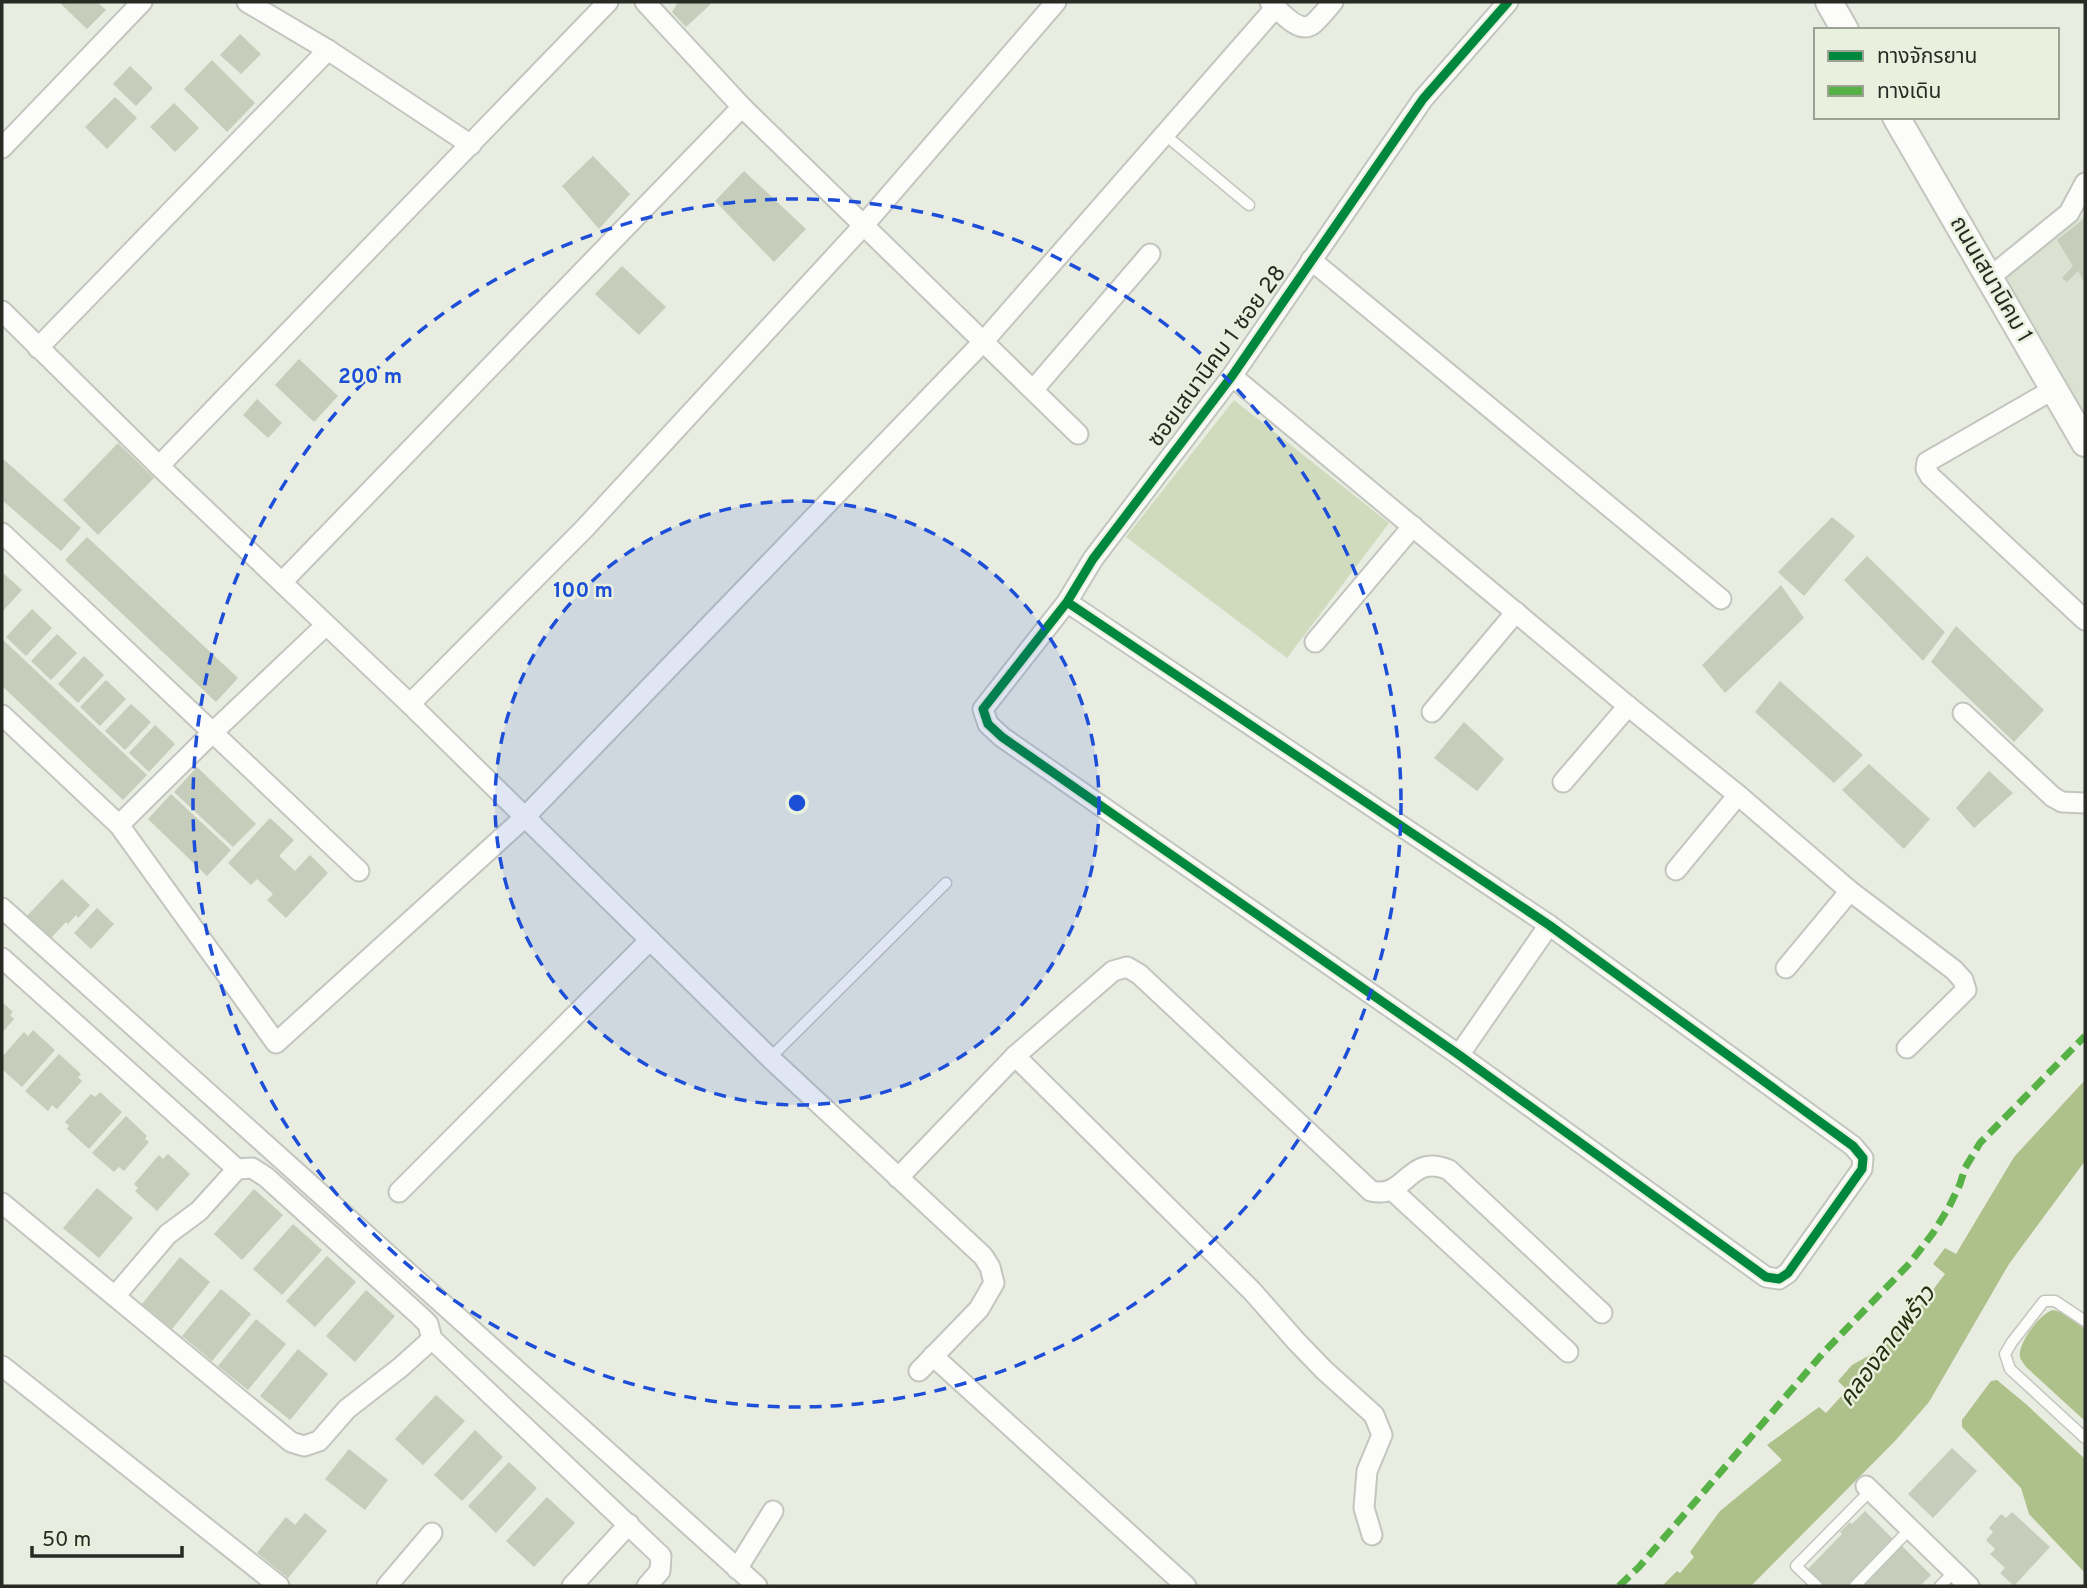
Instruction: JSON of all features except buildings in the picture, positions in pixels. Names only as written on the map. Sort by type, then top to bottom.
[{"type":"street","points":[[2,148],[142,2]]},
{"type":"street","points":[[247,2],[328,50],[471,145]]},
{"type":"street","points":[[159,466],[608,2]]},
{"type":"street","points":[[645,2],[742,107],[1078,434]]},
{"type":"street","points":[[411,704],[585,528],[863,226],[1056,2]]},
{"type":"street","points":[[2,715],[119,825],[276,1043],[525,817],[983,342],[1273,4],[1296,24],[1304,27],[1312,25],[1333,2]]},
{"type":"street","name":"ซอยเสนานิคม 1 ซอย 28","points":[[1459,1055],[1002,737],[988,724],[984,709],[1067,602],[1093,559],[1231,376],[1423,99],[1508,2]]},
{"type":"street","points":[[1829,2],[1844,28]]},
{"type":"street","points":[[38,348],[328,50]]},
{"type":"street","points":[[282,582],[742,107]]},
{"type":"street","name":"ถนนเสนานิคม 1","points":[[1897,119],[2085,443]]},
{"type":"street","points":[[1989,278],[2069,213],[2085,183]]},
{"type":"street","points":[[1033,390],[1150,254]]},
{"type":"street","points":[[1311,260],[1721,599]]},
{"type":"street","points":[[2,311],[159,466],[411,704],[770,1058],[984,1256],[994,1283],[979,1309],[919,1371]]},
{"type":"street","points":[[1231,376],[1738,795],[1850,891],[1954,970],[1963,980],[1966,990],[1906,1048]]},
{"type":"street","points":[[2054,390],[1927,461],[1926,469],[1930,476],[2085,620]]},
{"type":"street","points":[[1315,642],[1413,526]]},
{"type":"street","points":[[2,533],[359,871]]},
{"type":"street","points":[[1067,602],[1549,925],[1853,1146],[1863,1158],[1862,1169],[1788,1273],[1779,1279],[1766,1277],[1459,1055],[1549,925]]},
{"type":"street","points":[[1432,712],[1516,612]]},
{"type":"street","points":[[119,825],[326,625]]},
{"type":"street","points":[[1563,782],[1628,706]]},
{"type":"street","points":[[1963,713],[2053,797],[2062,802],[2085,803]]},
{"type":"street","points":[[1676,870],[1738,795]]},
{"type":"street","points":[[1786,968],[1850,891]]},
{"type":"street","points":[[2,908],[757,1586]]},
{"type":"street","points":[[400,1192],[650,940]]},
{"type":"street","points":[[2,958],[237,1169]]},
{"type":"street","points":[[898,1178],[1015,1056],[1113,971],[1127,967],[1149,983],[1371,1191],[1381,1193],[1392,1190],[1422,1167],[1436,1165],[1449,1171],[1602,1313]]},
{"type":"street","points":[[1015,1056],[1252,1291],[1324,1370],[1374,1416],[1382,1435],[1367,1471],[1364,1508],[1372,1535]]},
{"type":"street","points":[[115,1296],[168,1234],[200,1211],[237,1169],[252,1168],[266,1177],[421,1317],[428,1324],[432,1339],[661,1556],[660,1571],[647,1586]]},
{"type":"street","points":[[1392,1190],[1568,1352]]},
{"type":"street","points":[[2,1203],[291,1442],[303,1446],[319,1441],[347,1409],[432,1339]]},
{"type":"street","points":[[933,1356],[1186,1586]]},
{"type":"street","points":[[2,1366],[279,1586]]},
{"type":"street","points":[[1868,1488],[1910,1529],[1947,1579],[1969,1586]]},
{"type":"street","points":[[737,1569],[773,1511]]},
{"type":"street","points":[[572,1586],[629,1524]]},
{"type":"street","points":[[387,1586],[432,1533]]},
{"type":"lane","points":[[1164,134],[1250,205]]},
{"type":"lane","points":[[770,1058],[946,883]]},
{"type":"lane","points":[[2085,1321],[2055,1301],[2045,1301],[2011,1342],[2005,1354],[2010,1369],[2085,1438]]},
{"type":"lane","points":[[1816,1586],[1796,1566],[1868,1488]]},
{"type":"lane","points":[[1855,1586],[1910,1529]]},
{"type":"shaded area","points":[[2085,214],[2085,419],[2001,280]]},
{"type":"shaded area","points":[[1234,400],[1389,523],[1287,658],[1126,537]]},
{"type":"water","name":"คลองลาดพร้าว","points":[[2085,1080],[2085,1161],[2009,1264],[1929,1402],[1895,1441],[1751,1586],[1662,1586],[1677,1571],[1680,1573],[1694,1557],[1690,1552],[1720,1511],[1782,1460],[1767,1445],[1819,1407],[1826,1413],[1847,1390],[1838,1381],[1852,1365],[1872,1354],[1922,1304],[1945,1274],[1933,1264],[1945,1248],[1956,1254],[2014,1157]]},
{"type":"water","points":[[2053,1310],[2061,1312],[2085,1329],[2085,1421],[2026,1367],[2020,1358],[2022,1344],[2031,1329],[2042,1316]]},
{"type":"water","points":[[1997,1380],[2085,1459],[2085,1573],[2029,1514],[2021,1488],[1962,1427],[1962,1420],[1991,1381]]},
{"type":"marked path","points":[[1619,1586],[1639,1567],[1824,1352],[1910,1263],[1949,1207],[1965,1168],[1980,1143],[2085,1036]]},
{"type":"cycle path","points":[[1067,602],[1549,925],[1853,1146],[1863,1158],[1862,1169],[1788,1273],[1779,1279],[1766,1277],[1459,1055],[1002,737],[988,724],[983,709],[1067,602],[1093,559],[1232,376],[1423,99],[1508,2]]}]
